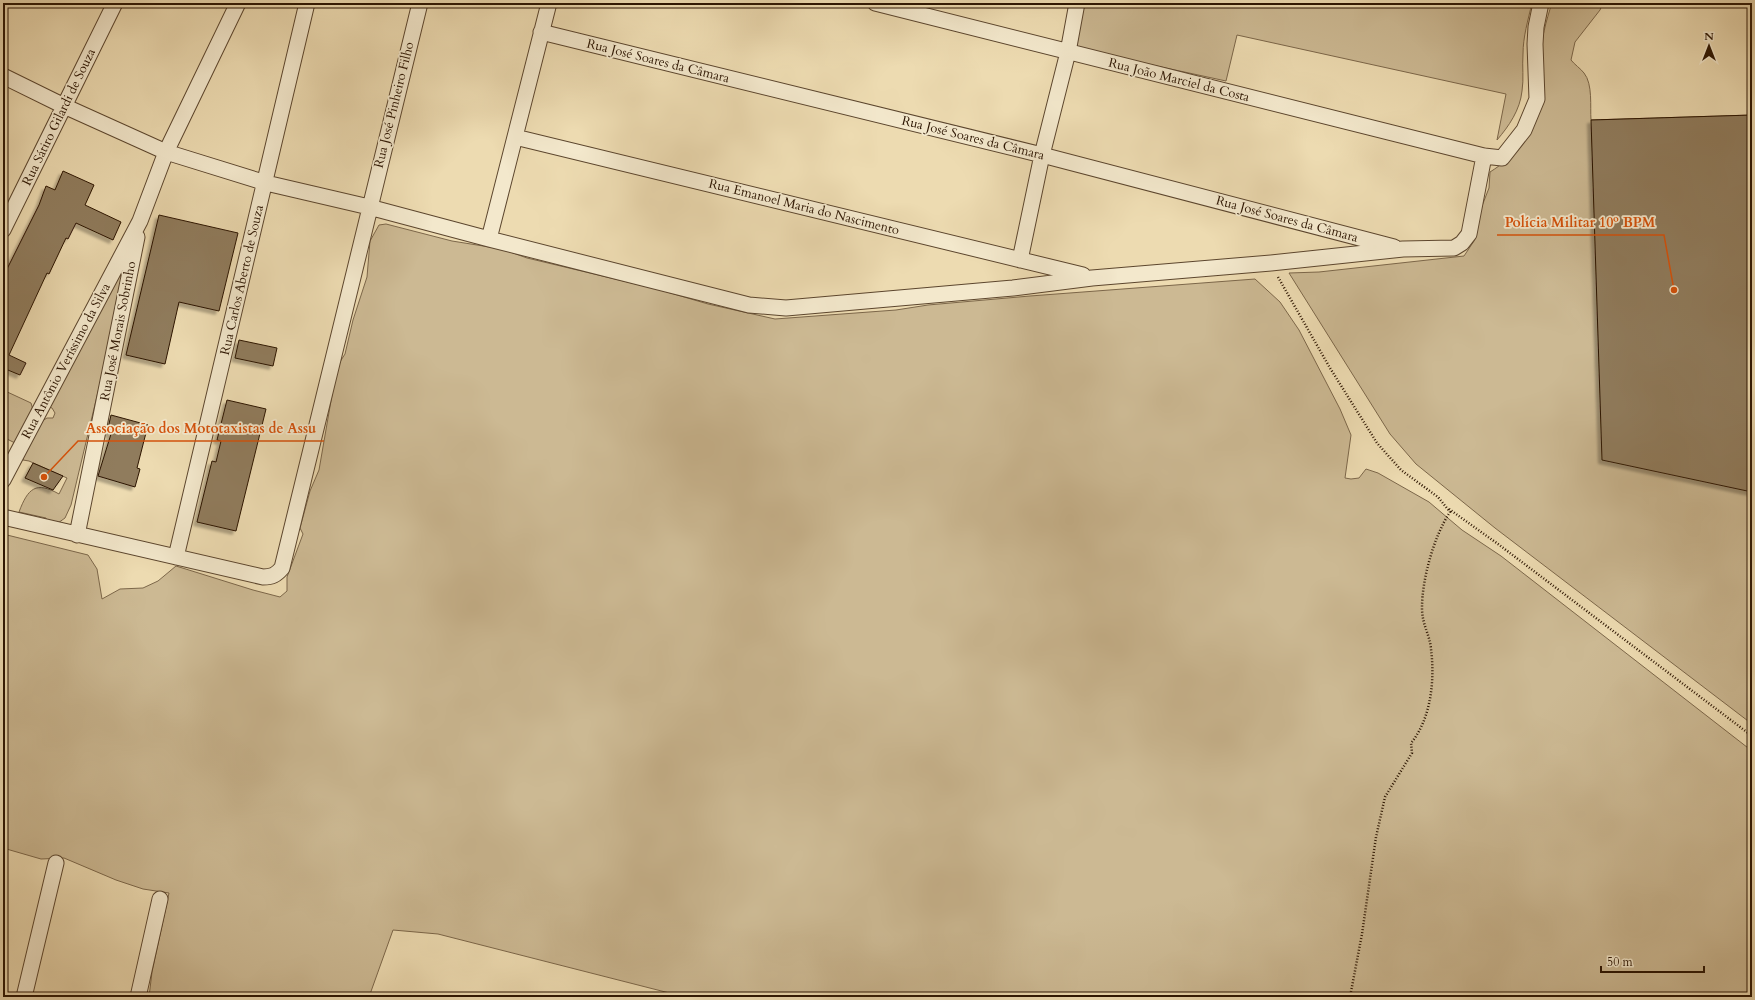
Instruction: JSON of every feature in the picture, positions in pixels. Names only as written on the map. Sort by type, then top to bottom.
[{"type":"street","name":"Rua Sátiro Gilardi de Souza","points":[[3,230],[115,3]]},
{"type":"street","points":[[140,221],[166,152],[238,3]]},
{"type":"street","name":"Rua Carlos Aberto de Souza","points":[[176,557],[266,183],[307,3]]},
{"type":"street","name":"Rua José Pinheiro Filho","points":[[3,517],[263,578],[273,576],[278,573],[282,568],[420,3]]},
{"type":"street","points":[[489,239],[549,3]]},
{"type":"street","name":"Rua João Marciel da Costa","points":[[875,3],[1484,156],[1502,158],[1524,130],[1537,99],[1535,44],[1536,27],[1541,3]]},
{"type":"street","points":[[1020,260],[1042,155],[1068,52],[1077,3]]},
{"type":"street","name":"Rua José Soares da Câmara","points":[[541,32],[1042,155],[1403,249]]},
{"type":"street","points":[[3,76],[64,106],[166,152],[266,183],[369,207],[749,305],[786,308],[1013,288],[1092,278],[1270,263],[1403,249],[1454,248],[1462,243],[1469,234],[1484,156]]},
{"type":"street","name":"Rua Emanoel Maria do Nascimento","points":[[515,137],[1092,278]]},
{"type":"street","name":"Rua Antônio Veríssimo da Silva","points":[[3,480],[140,221]]},
{"type":"street","name":"Rua José Morais Sobrinho","points":[[77,535],[140,221]]},
{"type":"street","points":[[24,997],[56,863]]},
{"type":"street","points":[[138,997],[160,899]]},
{"type":"path","points":[[1270,263],[1330,368],[1377,442],[1401,470],[1438,496],[1450,512],[1441,526],[1432,556],[1425,582],[1422,608],[1424,626],[1431,648],[1431,688],[1427,714],[1419,733],[1411,743],[1412,753],[1385,797],[1376,837],[1362,934],[1350,997]]},
{"type":"path","points":[[1447,508],[1498,544],[1752,736]]},
{"type":"shaded area","points":[[1084,3],[1532,3],[1524,41],[1521,98],[1513,117],[1497,140],[1506,94],[1237,35],[1226,81],[1078,49],[1077,43]]},
{"type":"shaded area","points":[[1552,3],[1603,3],[1600,10],[1575,42],[1571,60],[1584,73],[1589,83],[1591,120],[1752,115],[1752,724],[1495,528],[1416,464],[1390,434],[1289,273],[1319,272],[1464,256],[1474,241],[1482,206],[1489,188],[1490,172],[1515,152],[1522,144],[1529,135],[1538,116],[1541,99],[1541,45]]},
{"type":"shaded area","points":[[386,224],[452,241],[502,249],[527,258],[657,289],[708,304],[775,319],[896,310],[928,305],[1030,296],[1255,279],[1280,302],[1299,330],[1340,409],[1351,435],[1345,478],[1359,478],[1366,469],[1378,473],[1429,502],[1462,530],[1501,556],[1752,751],[1752,997],[685,997],[438,934],[393,930],[369,997],[149,997],[152,972],[169,893],[143,889],[116,880],[64,858],[41,859],[3,848],[3,534],[88,555],[97,569],[102,599],[120,589],[143,588],[158,581],[176,566],[280,597],[287,591],[287,577],[303,534],[300,528],[310,491],[319,470],[336,372],[338,365],[345,354],[353,320],[367,277],[370,241],[379,225]]},
{"type":"shaded area","points":[[120,266],[123,287],[71,505],[65,518],[58,523],[47,522],[46,518],[19,512],[22,504],[30,492],[34,489],[44,488],[59,494],[67,478],[29,461],[23,460],[24,453],[42,421],[47,418],[53,418],[55,413],[52,408],[47,406]]},
{"type":"shaded area","points":[[3,390],[31,403],[33,410],[15,443],[3,437]]},
{"type":"building","points":[[1752,115],[1752,492],[1602,460],[1591,120]]},
{"type":"building","points":[[63,171],[94,185],[85,205],[121,222],[113,240],[76,223],[68,239],[66,238],[49,274],[47,273],[9,355],[26,363],[20,375],[3,368],[3,277],[39,205],[46,186],[55,190]]},
{"type":"building","points":[[159,215],[238,233],[219,311],[179,302],[165,364],[126,355]]},
{"type":"building","points":[[239,340],[277,348],[273,366],[235,358]]},
{"type":"building","points":[[227,400],[266,409],[236,531],[197,522],[212,461],[216,462],[221,441],[217,440]]},
{"type":"building","points":[[111,415],[148,425],[137,468],[140,469],[135,487],[98,476],[111,434],[107,433]]},
{"type":"building","points":[[33,463],[63,476],[53,490],[25,478]]},
{"type":"place","name":"Polícia Militar 10º BPM","points":[[1674,290]]},
{"type":"place","name":"Associação dos Mototaxistas de Assu","points":[[44,477]]}]
